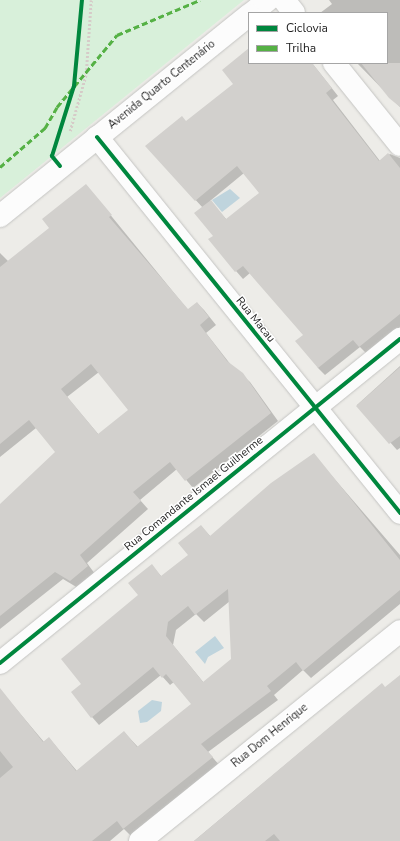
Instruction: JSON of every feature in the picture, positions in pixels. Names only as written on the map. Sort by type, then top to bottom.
[{"type":"street","points":[[253,12],[268,0]]},
{"type":"street","points":[[284,0],[293,12]]},
{"type":"street","name":"Avenida Quarto Centenário","points":[[0,216],[248,16]]},
{"type":"street","points":[[335,64],[400,145]]},
{"type":"street","name":"Rua Macau","points":[[97,137],[400,513]]},
{"type":"street","name":"Rua Comandante Ismael Guilherme","points":[[0,663],[400,339]]},
{"type":"street","name":"Rua Dom Henrique","points":[[140,841],[400,630]]},
{"type":"path","points":[[69,135],[86,74],[91,0]]},
{"type":"green space","points":[[0,0],[244,0],[0,198]]},
{"type":"water","points":[[230,189],[240,198],[222,212],[212,200]]},
{"type":"water","points":[[215,636],[224,648],[208,657],[205,664],[195,652]]},
{"type":"water","points":[[152,700],[162,702],[161,711],[147,722],[140,723],[138,711]]},
{"type":"building","points":[[248,49],[248,64],[313,64],[332,88],[326,93],[379,161],[388,153],[400,168],[400,314],[359,347],[353,340],[318,368],[295,341],[303,335],[243,266],[235,272],[208,239],[213,236],[194,213],[211,200],[226,219],[259,193],[237,166],[195,201],[145,146],[182,116],[186,121],[233,84],[222,70]]},
{"type":"building","points":[[400,63],[400,107],[389,98],[362,64]]},
{"type":"building","points":[[86,184],[112,215],[109,217],[188,309],[197,302],[209,317],[200,325],[227,361],[243,373],[271,413],[185,481],[170,462],[133,492],[141,501],[80,555],[88,566],[70,581],[55,572],[0,616],[0,504],[55,452],[29,420],[0,444],[0,267],[49,228],[42,219]],"holes":[[[91,364],[128,410],[98,434],[61,389]]]},
{"type":"building","points":[[400,367],[400,436],[389,444],[356,406]]},
{"type":"building","points":[[314,453],[400,560],[400,590],[303,671],[296,662],[267,686],[271,691],[201,744],[213,757],[123,829],[117,821],[92,841],[0,841],[0,778],[13,767],[0,751],[0,688],[43,742],[49,737],[76,771],[124,731],[137,747],[191,704],[166,674],[162,678],[153,667],[91,718],[71,692],[81,684],[61,659],[138,595],[128,583],[152,564],[161,576],[188,555],[178,543],[201,525],[210,536],[271,483]],"holes":[[[228,589],[231,659],[203,682],[166,636],[168,622],[188,606],[195,615]]]},
{"type":"building","points":[[400,675],[400,841],[280,841],[274,834],[265,841],[194,841],[382,683],[385,687]]},
{"type":"marked path","points":[[0,167],[45,128],[57,107],[117,35],[200,0]]},
{"type":"cycle path","points":[[60,166],[52,156],[74,86],[82,0]]},
{"type":"cycle path","points":[[97,137],[400,513]]},
{"type":"cycle path","points":[[0,663],[400,339]]}]
